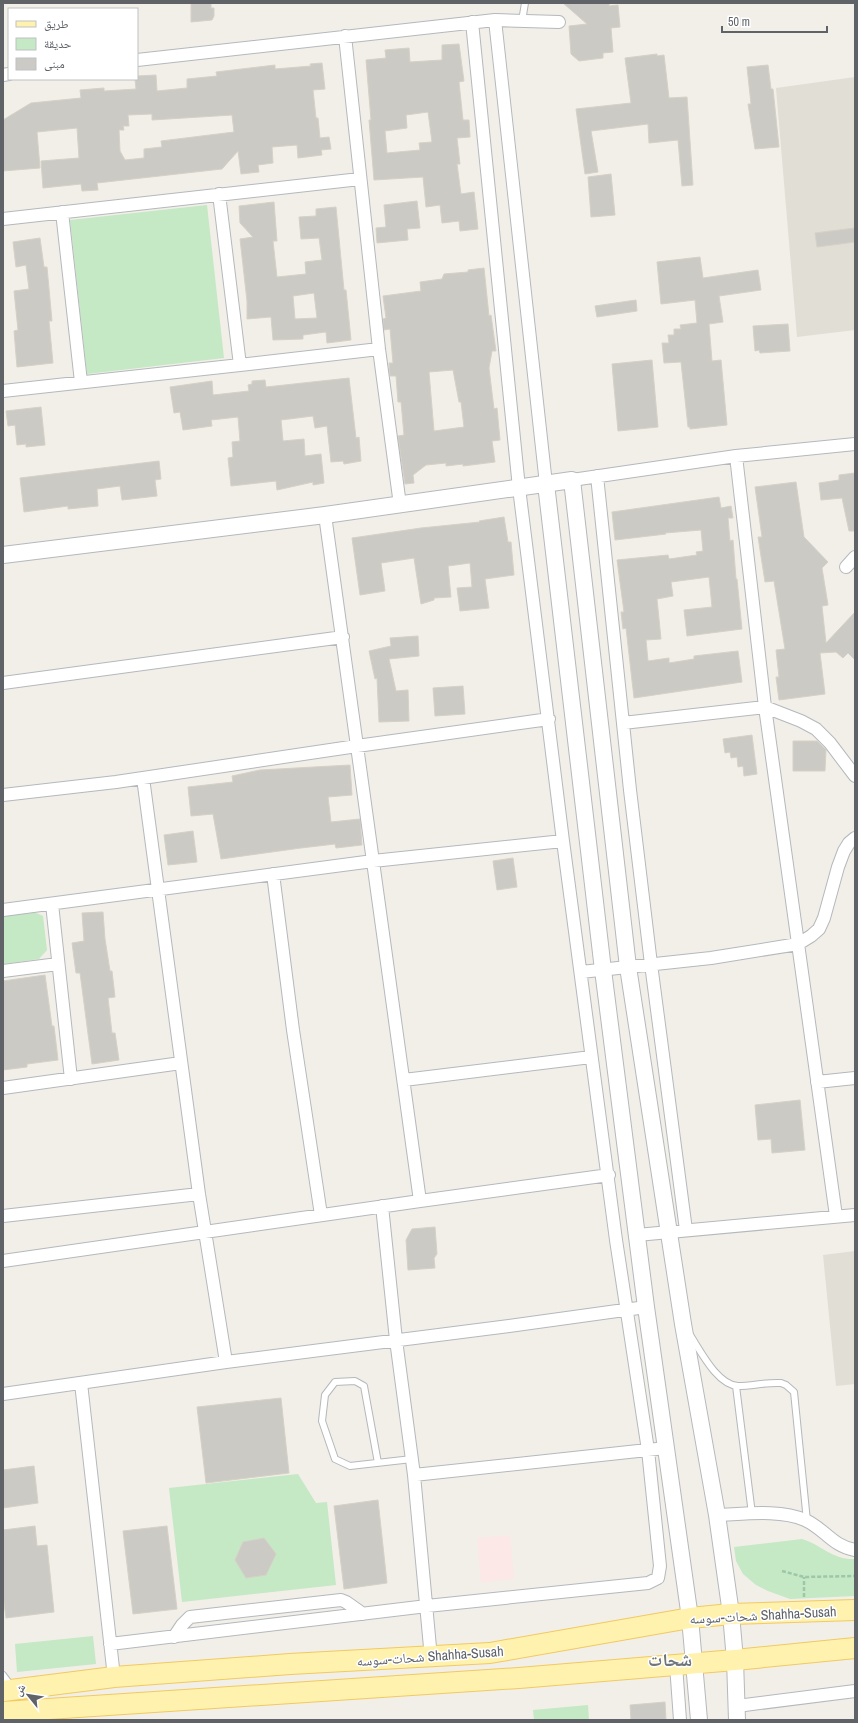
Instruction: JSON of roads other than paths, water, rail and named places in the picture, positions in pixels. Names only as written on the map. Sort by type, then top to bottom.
[{"type":"main road","name":"شحات-سوسه Shahha-Susah","points":[[6,1685],[290,1664],[431,1658],[490,1653],[690,1618],[731,1614],[855,1610]]},
{"type":"main road","name":"شحات-سوسه Shahha-Susah","points":[[3,1712],[431,1685],[735,1660],[855,1648]]},
{"type":"street","points":[[495,20],[546,484],[603,970],[646,1307],[690,1618],[680,1720]]},
{"type":"street","points":[[138,60],[472,22],[495,20],[559,22]]},
{"type":"street","points":[[110,1644],[427,1606],[653,1581],[658,1578],[660,1566],[648,1450],[626,1310],[609,1175],[591,1057],[519,488],[472,22]]},
{"type":"street","points":[[345,36],[379,349],[400,505]]},
{"type":"street","points":[[3,219],[360,178]]},
{"type":"street","points":[[219,194],[240,365]]},
{"type":"street","points":[[62,212],[81,382]]},
{"type":"street","points":[[3,391],[379,349]]},
{"type":"street","points":[[3,554],[400,505],[736,456],[855,444]]},
{"type":"street","points":[[736,456],[765,707],[836,1216]]},
{"type":"street","points":[[597,476],[623,723],[651,964],[686,1230]]},
{"type":"street","points":[[572,480],[628,966],[668,1232],[717,1515],[731,1614],[735,1660],[737,1713],[855,1691]]},
{"type":"street","points":[[325,515],[420,1201]]},
{"type":"street","points":[[846,567],[855,557]]},
{"type":"street","points":[[3,683],[343,637]]},
{"type":"street","points":[[623,723],[765,707],[801,721],[816,730],[830,743],[855,776]]},
{"type":"street","points":[[3,795],[116,782],[549,719]]},
{"type":"street","points":[[143,778],[199,1194],[226,1362]]},
{"type":"street","points":[[581,972],[711,958],[798,944],[812,936],[819,929],[824,918],[842,856],[850,842],[855,838]]},
{"type":"street","points":[[3,910],[158,891],[372,861],[563,841]]},
{"type":"street","points":[[273,874],[293,1030],[321,1215]]},
{"type":"street","points":[[52,904],[71,1079]]},
{"type":"street","points":[[3,971],[58,964]]},
{"type":"street","points":[[404,1080],[591,1057]]},
{"type":"street","points":[[3,1088],[181,1064]]},
{"type":"street","points":[[817,1082],[855,1078]]},
{"type":"street","points":[[3,1261],[206,1233],[382,1206],[609,1175]]},
{"type":"street","points":[[3,1216],[199,1194]]},
{"type":"street","points":[[382,1206],[396,1340],[414,1475],[431,1658]]},
{"type":"street","points":[[637,1235],[855,1215]]},
{"type":"street","points":[[3,1394],[226,1362],[646,1307]]},
{"type":"street","points":[[81,1383],[114,1677]]},
{"type":"street","points":[[414,1475],[666,1448]]},
{"type":"street","points":[[717,1515],[783,1514],[796,1516],[807,1520],[839,1545],[855,1550]]},
{"type":"street","points":[[174,1637],[182,1625],[190,1618],[341,1600],[363,1614]]},
{"type":"street","points":[[685,1664],[699,1720]]},
{"type":"lane","points":[[522,21],[525,3]]},
{"type":"lane","points":[[683,1324],[715,1372],[725,1382],[736,1386],[775,1383],[786,1385],[794,1392],[807,1520]]},
{"type":"lane","points":[[378,1463],[364,1386],[355,1381],[335,1382],[325,1395],[322,1421],[335,1459],[350,1466],[378,1463],[412,1459]]},
{"type":"lane","points":[[736,1386],[752,1514]]},
{"type":"district","name":"شحات","points":[[670,1659]]}]
